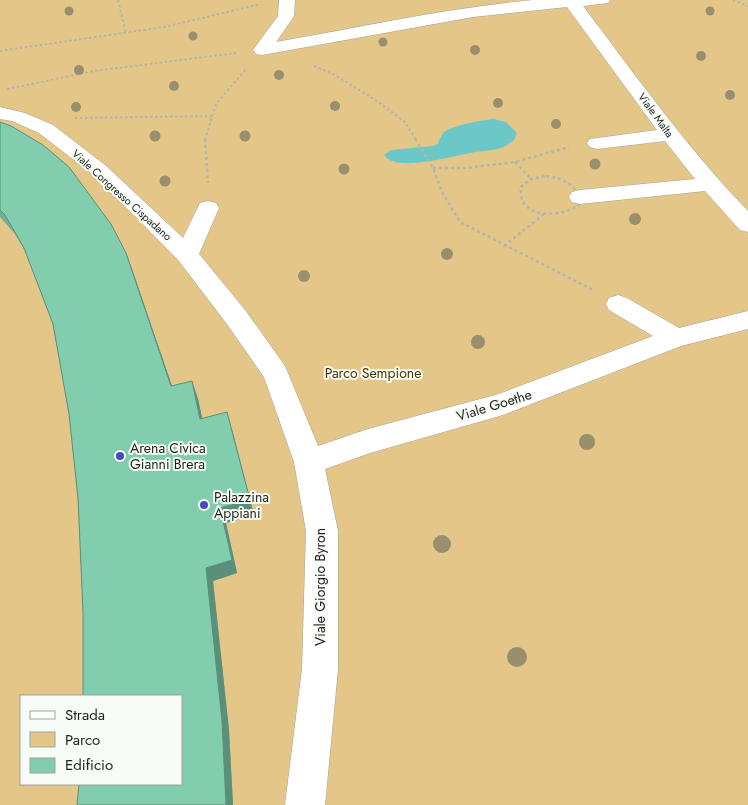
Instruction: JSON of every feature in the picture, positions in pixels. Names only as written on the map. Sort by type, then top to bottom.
[{"type":"street","points":[[262,50],[286,16],[288,0]]},
{"type":"street","points":[[262,50],[402,23],[568,0],[602,0]]},
{"type":"street","name":"Viale Malta","points":[[568,0],[670,134],[710,184],[748,225]]},
{"type":"street","points":[[9,115],[60,118]]},
{"type":"street","name":"Viale Congresso Cispadano","points":[[9,115],[46,129],[98,169],[187,255]]},
{"type":"street","points":[[598,143],[670,134]]},
{"type":"street","points":[[580,197],[710,184]]},
{"type":"street","points":[[187,255],[208,208]]},
{"type":"street","name":"Viale Giorgio Byron","points":[[187,255],[236,317],[276,373],[309,462],[322,532],[320,669],[305,805]]},
{"type":"street","points":[[618,304],[676,338]]},
{"type":"street","name":"Viale Goethe","points":[[309,462],[368,441],[503,404],[676,338],[748,320]]},
{"type":"path","points":[[118,0],[126,33]]},
{"type":"path","points":[[732,0],[748,6]]},
{"type":"path","points":[[0,51],[126,33],[221,16],[267,3]]},
{"type":"path","points":[[208,208],[206,138],[216,104],[262,50]]},
{"type":"path","points":[[0,90],[94,70],[262,50],[295,59],[333,74],[377,101],[405,122],[460,222],[618,304]]},
{"type":"path","points":[[60,118],[212,116]]},
{"type":"path","points":[[432,168],[466,168],[515,162],[552,151],[598,143]]},
{"type":"path","points":[[515,162],[531,179]]},
{"type":"path","points":[[546,176],[562,179],[574,186],[580,197],[578,206],[568,213],[544,214],[528,208],[520,197],[521,186],[531,179],[546,176]]},
{"type":"path","points":[[504,246],[544,214]]},
{"type":"green space","name":"Parco Sempione","points":[[0,0],[748,0],[748,805],[0,805]]},
{"type":"water","points":[[494,119],[506,122],[517,133],[514,140],[501,148],[412,163],[400,163],[390,160],[384,155],[391,150],[433,146],[438,144],[443,133],[447,130],[468,123]]},
{"type":"building","name":"Arena Civica Gianni Brera","points":[[0,122],[11,126],[43,145],[69,167],[111,224],[126,253],[171,386],[192,381],[200,419],[227,412],[250,500],[220,508],[232,560],[206,568],[222,721],[226,805],[77,805],[79,785],[182,785],[182,695],[83,695],[83,612],[78,498],[69,414],[53,324],[24,248],[5,215],[0,210]]},
{"type":"place","name":"Arena Civica Gianni Brera","points":[[120,456]]},
{"type":"place","name":"Palazzina Appiani","points":[[204,505]]}]
